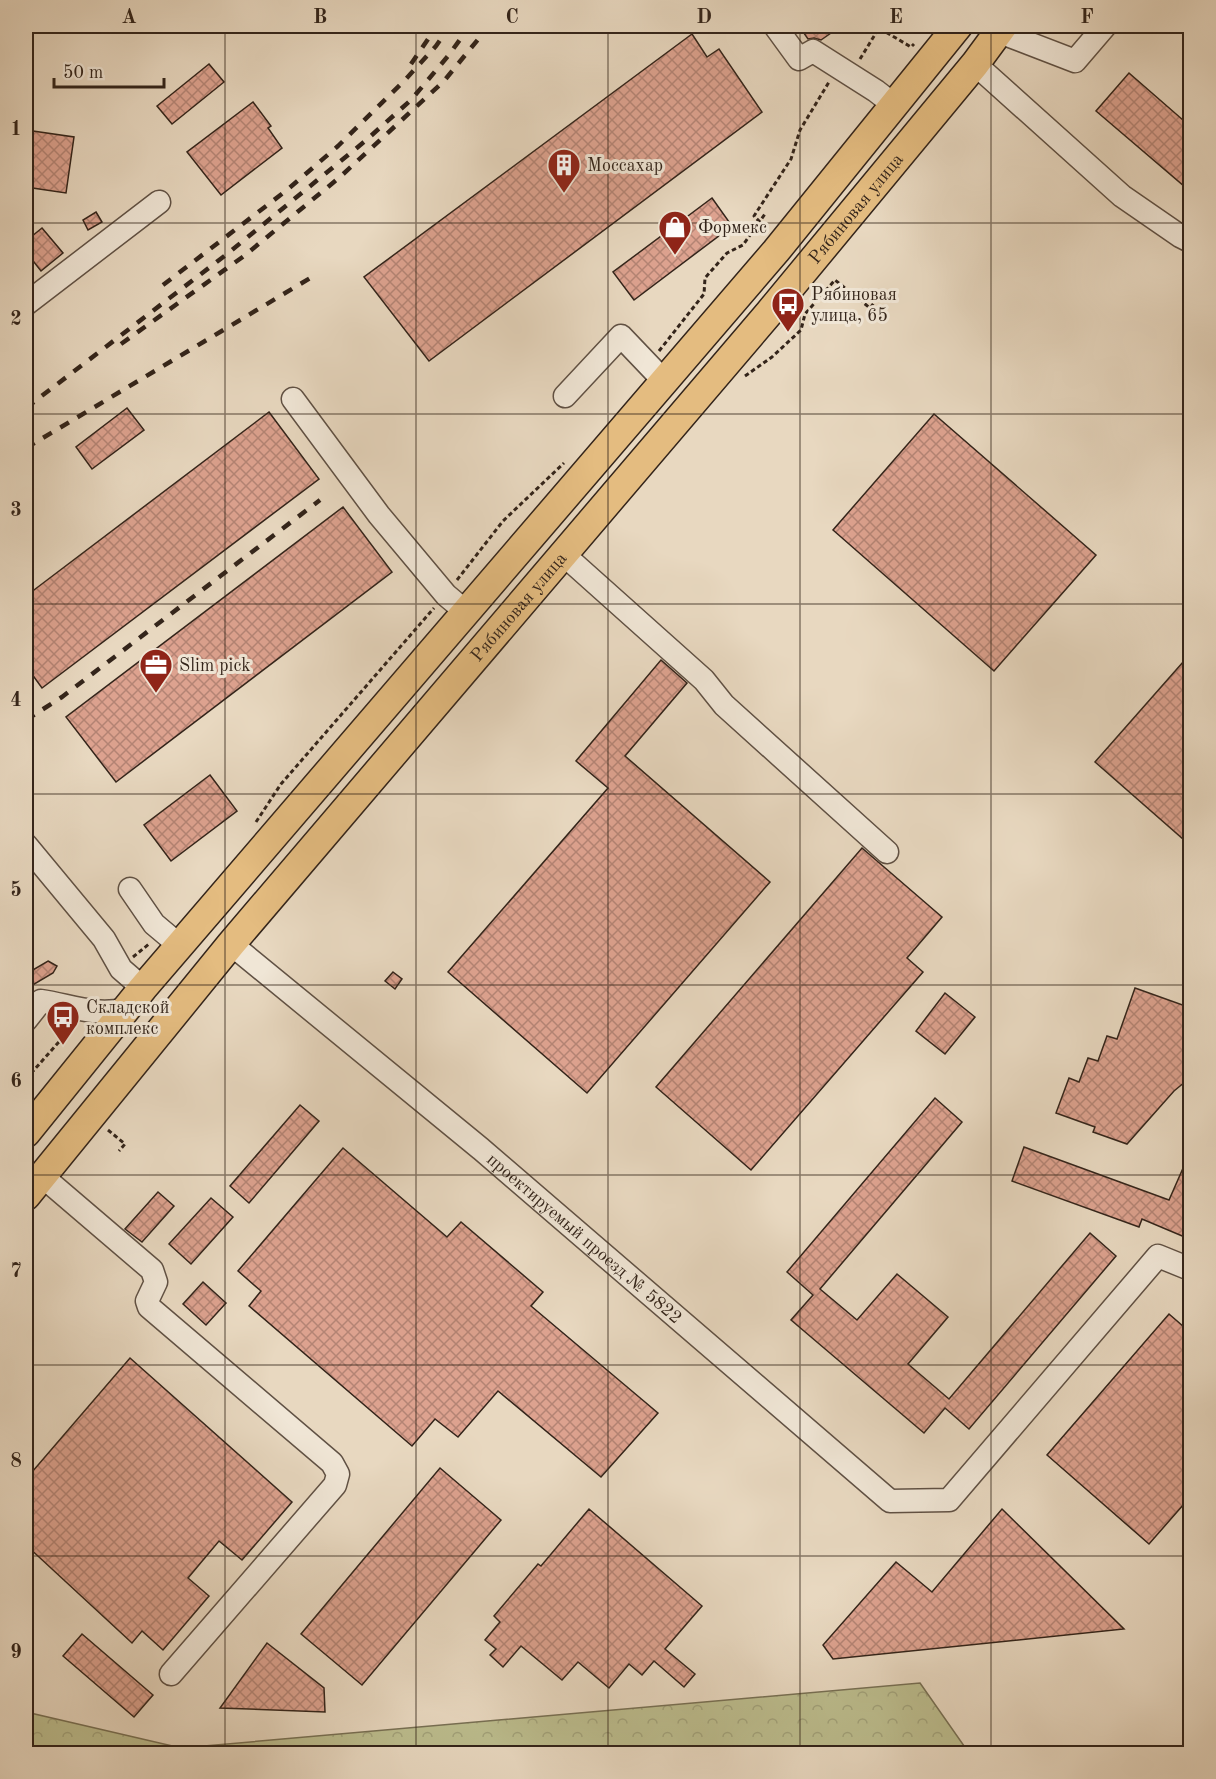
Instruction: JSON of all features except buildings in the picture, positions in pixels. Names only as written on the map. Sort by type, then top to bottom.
[{"type":"main road","name":"Рябиновая улица","points":[[26,1130],[134,998],[171,938],[455,603],[656,373],[776,251],[884,92],[958,26]]},
{"type":"main road","name":"Рябиновая улица","points":[[30,1190],[231,944],[769,313],[977,62],[1011,29]]},
{"type":"lane","points":[[775,26],[799,59],[813,51],[884,92]]},
{"type":"lane","points":[[1011,29],[1075,61],[1105,26]]},
{"type":"lane","points":[[977,62],[1122,196],[1180,236],[1191,241]]},
{"type":"lane","points":[[26,304],[159,202]]},
{"type":"lane","points":[[565,396],[621,336],[656,373]]},
{"type":"lane","points":[[293,399],[379,515],[455,603]]},
{"type":"lane","points":[[563,554],[704,680],[724,705],[887,852]]},
{"type":"lane","points":[[26,845],[104,939],[134,998],[115,1012],[84,1010],[41,1001],[26,1020]]},
{"type":"lane","points":[[130,889],[154,924],[171,938]]},
{"type":"lane","name":"проектируемый проезд № 5822","points":[[231,944],[482,1149],[890,1501],[949,1500],[1158,1256],[1191,1269]]},
{"type":"lane","points":[[30,1190],[152,1270],[156,1282],[147,1301],[149,1307],[332,1462],[338,1474],[335,1485],[171,1674]]},
{"type":"path","points":[[760,222],[753,216],[790,159],[800,130],[838,67],[846,60],[855,67],[879,28],[911,47],[918,40]]},
{"type":"path","points":[[656,373],[704,294],[705,278],[727,253],[743,245],[765,214]]},
{"type":"path","points":[[744,376],[772,357],[801,330],[805,314],[835,280],[870,308],[874,303]]},
{"type":"path","points":[[252,827],[281,784],[455,603],[503,521],[564,463]]},
{"type":"path","points":[[121,969],[171,938]]},
{"type":"path","points":[[26,1079],[75,1023]]},
{"type":"path","points":[[112,1134],[124,1144],[118,1151]]},
{"type":"green space","points":[[920,1683],[969,1753],[26,1753],[26,1712],[181,1748]]},
{"type":"railway","points":[[411,64],[437,26]]},
{"type":"railway","points":[[163,285],[287,190],[338,146],[405,80],[436,46],[450,26]]},
{"type":"railway","points":[[26,408],[227,254],[364,142],[411,100],[470,26]]},
{"type":"railway","points":[[121,344],[244,256],[340,177],[444,81],[489,26]]},
{"type":"railway","points":[[26,448],[312,277]]},
{"type":"railway","points":[[26,720],[62,697],[320,500]]},
{"type":"place","name":"Моссахар","points":[[564,194]]},
{"type":"place","name":"Формекс","points":[[675,256]]},
{"type":"place","name":"Рябиновая улица, 65","points":[[788,333]]},
{"type":"place","name":"Slim pick","points":[[156,694]]},
{"type":"place","name":"Складской комплекс","points":[[63,1046]]}]
